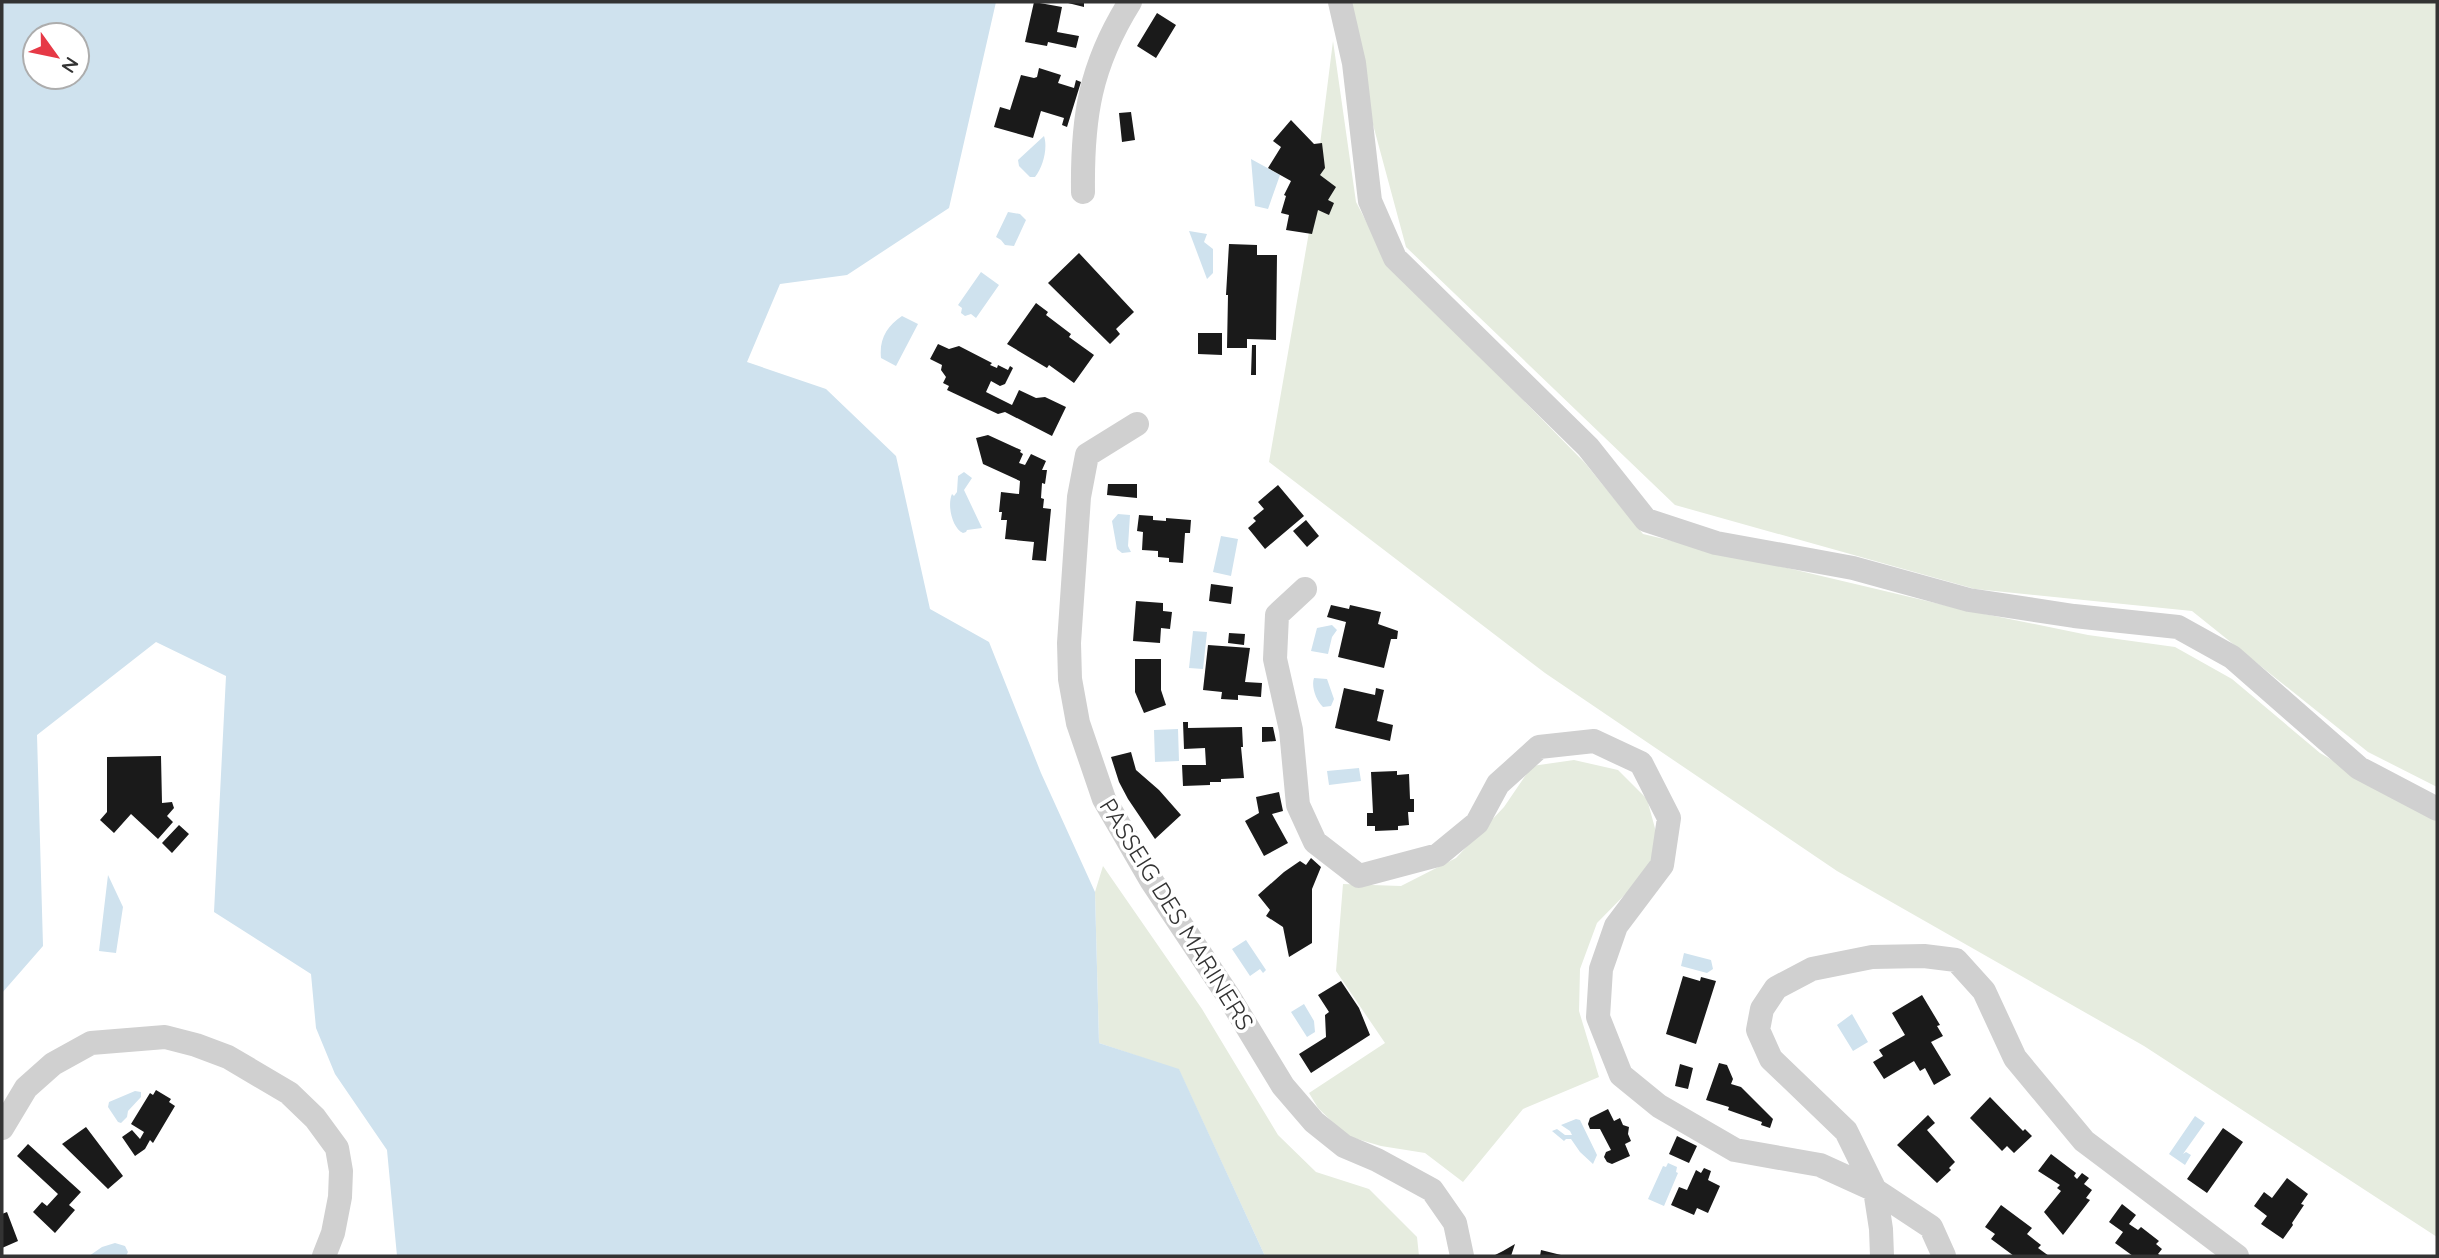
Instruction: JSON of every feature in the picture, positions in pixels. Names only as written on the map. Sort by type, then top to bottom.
[{"type":"street","points":[[1340,2],[1353,63],[1370,201],[1395,258],[1588,447],[1646,520],[1716,544],[1853,568],[1969,600],[2074,616],[2178,626],[2232,657],[2359,768],[2437,809]]},
{"type":"street","points":[[1083,192],[1082,144],[1091,88],[1118,7]]},
{"type":"street","name":"PASSEIG DES MARINERS","points":[[1137,424],[1087,455],[1079,497],[1069,643],[1070,679],[1078,723],[1104,799],[1151,880],[1229,996],[1283,1086],[1314,1122],[1344,1146],[1377,1160],[1432,1190],[1455,1223],[1462,1256]]},
{"type":"street","points":[[1305,589],[1277,615],[1275,659],[1292,730],[1298,805],[1315,842],[1359,876],[1438,855],[1477,823],[1498,784],[1539,747],[1594,741],[1641,764],[1669,818],[1662,865],[1616,926],[1601,969],[1598,1017],[1621,1075],[1659,1106],[1735,1150],[1820,1165],[1875,1190],[1931,1227],[1944,1256]]},
{"type":"street","points":[[1882,1256],[1875,1190],[1846,1131],[1771,1059],[1758,1030],[1762,1009],[1776,988],[1812,969],[1872,957],[1924,956],[1956,960],[1984,991],[2015,1058],[2084,1141],[2237,1256]]},
{"type":"street","points":[[2,1128],[26,1087],[53,1064],[91,1043],[165,1037],[228,1057],[289,1093],[315,1118],[337,1148],[341,1171],[340,1198],[333,1233],[324,1256]]},
{"type":"shaded area","points":[[1340,2],[2437,2],[2437,787],[2368,752],[2192,611],[1975,589],[1675,505],[1406,247]]},
{"type":"shaded area","points":[[1333,41],[1356,202],[1388,263],[1585,463],[1643,534],[1965,610],[2088,635],[2175,647],[2232,679],[2320,753],[2437,821],[2437,1237],[2144,1046],[1837,871],[1545,673],[1269,462],[1309,232]]},
{"type":"shaded area","points":[[1574,760],[1618,770],[1647,799],[1656,832],[1650,869],[1597,923],[1580,969],[1579,1011],[1599,1077],[1523,1109],[1463,1182],[1425,1153],[1381,1146],[1347,1136],[1318,1108],[1309,1093],[1385,1043],[1336,971],[1343,884],[1401,886],[1456,858],[1504,807],[1532,766]]},
{"type":"shaded area","points":[[1103,866],[1202,1009],[1278,1135],[1316,1172],[1369,1189],[1417,1237],[1419,1256],[1265,1256],[1179,1070],[1099,1043],[1095,892]]},
{"type":"water","points":[[2,2],[996,2],[949,208],[847,275],[780,284],[747,362],[826,389],[896,456],[930,609],[989,642],[1041,773],[1095,892],[1099,1043],[1179,1069],[1265,1256],[397,1256],[387,1150],[335,1074],[316,1028],[311,974],[214,912],[226,676],[156,642],[37,735],[43,946],[2,993]]},
{"type":"water","points":[[1044,136],[1045,152],[1042,163],[1035,177],[1030,177],[1019,166],[1018,160]]},
{"type":"water","points":[[1251,159],[1280,175],[1268,209],[1255,206]]},
{"type":"water","points":[[1008,212],[1020,214],[1026,220],[1014,246],[1005,245],[996,237]]},
{"type":"water","points":[[1189,231],[1207,234],[1204,242],[1213,249],[1213,273],[1207,279]]},
{"type":"water","points":[[981,272],[999,285],[976,318],[971,314],[965,316],[958,305]]},
{"type":"water","points":[[902,316],[918,324],[896,366],[881,358],[881,345],[888,329]]},
{"type":"water","points":[[964,472],[972,478],[964,490],[982,528],[963,533],[953,521],[950,504],[952,494],[954,496],[957,492],[958,476]]},
{"type":"water","points":[[1118,514],[1130,515],[1128,546],[1131,552],[1122,553],[1117,549],[1112,521]]},
{"type":"water","points":[[1221,536],[1238,539],[1231,576],[1213,572]]},
{"type":"water","points":[[1332,625],[1337,630],[1332,637],[1328,654],[1311,651],[1317,628]]},
{"type":"water","points":[[1193,631],[1207,632],[1203,669],[1189,668]]},
{"type":"water","points":[[1314,678],[1327,679],[1334,699],[1331,706],[1323,707],[1318,701]]},
{"type":"water","points":[[1178,729],[1179,761],[1155,762],[1154,730]]},
{"type":"water","points":[[1359,768],[1361,781],[1329,785],[1327,771]]},
{"type":"water","points":[[108,875],[123,907],[116,953],[99,951]]},
{"type":"water","points":[[1246,940],[1266,970],[1263,973],[1260,969],[1250,976],[1232,949]]},
{"type":"water","points":[[1684,953],[1711,960],[1713,969],[1707,973],[1681,966]]},
{"type":"water","points":[[1304,1004],[1314,1021],[1315,1032],[1307,1037],[1291,1012]]},
{"type":"water","points":[[1852,1014],[1868,1042],[1853,1051],[1837,1025]]},
{"type":"water","points":[[135,1091],[141,1092],[141,1097],[128,1111],[127,1117],[121,1123],[118,1122],[108,1107],[109,1102]]},
{"type":"water","points":[[2195,1116],[2205,1123],[2183,1154],[2186,1152],[2191,1155],[2185,1165],[2169,1154]]},
{"type":"water","points":[[1580,1120],[1597,1155],[1593,1164],[1571,1139],[1564,1141],[1552,1131],[1557,1129],[1565,1135],[1572,1135],[1561,1125]]},
{"type":"water","points":[[1668,1163],[1677,1167],[1678,1173],[1664,1206],[1648,1199],[1663,1166],[1666,1167]]},
{"type":"water","points":[[115,1243],[125,1246],[128,1252],[126,1256],[89,1256],[102,1247]]},
{"type":"building","points":[[1034,2],[1062,7],[1057,32],[1079,36],[1076,48],[1048,42],[1047,46],[1025,42]]},
{"type":"building","points":[[1084,2],[1084,7],[1068,3]]},
{"type":"building","points":[[1157,13],[1176,25],[1156,58],[1137,46]]},
{"type":"building","points":[[1039,68],[1061,75],[1058,83],[1074,88],[1076,80],[1081,82],[1067,127],[1062,125],[1064,118],[1041,111],[1033,138],[994,127],[1000,107],[1010,110],[1021,75],[1037,77]]},
{"type":"building","points":[[1131,112],[1135,140],[1122,142],[1119,113]]},
{"type":"building","points":[[1291,120],[1314,144],[1322,143],[1325,168],[1320,175],[1336,187],[1328,200],[1334,203],[1329,215],[1318,210],[1312,234],[1286,230],[1289,215],[1281,213],[1286,196],[1284,195],[1291,181],[1268,168],[1281,147],[1273,141]]},
{"type":"building","points":[[1229,244],[1257,245],[1257,255],[1277,255],[1276,340],[1247,339],[1247,348],[1227,348]]},
{"type":"building","points":[[1079,253],[1134,312],[1116,329],[1120,334],[1110,344],[1048,283]]},
{"type":"building","points":[[1036,303],[1048,312],[1046,315],[1071,334],[1069,337],[1094,355],[1074,383],[1049,365],[1047,368],[1007,344]]},
{"type":"building","points":[[1198,333],[1222,333],[1222,355],[1198,354]]},
{"type":"building","points":[[938,344],[949,349],[959,346],[997,368],[998,365],[1008,370],[1010,366],[1013,368],[1005,384],[1000,386],[991,381],[986,392],[1012,405],[1019,390],[1036,398],[1045,397],[1066,407],[1052,436],[1005,412],[998,414],[947,390],[949,386],[943,383],[946,377],[941,370],[942,365],[930,359]]},
{"type":"building","points":[[1252,345],[1256,345],[1256,375],[1251,375]]},
{"type":"building","points":[[988,435],[1021,450],[1023,454],[1019,463],[1025,465],[1031,454],[1046,461],[1042,470],[1047,470],[1045,484],[1042,483],[1041,498],[1044,499],[1043,508],[1051,509],[1046,561],[1032,560],[1034,542],[1005,539],[1007,520],[1001,520],[1002,512],[999,512],[1001,492],[1019,494],[1020,481],[983,464],[976,438]]},
{"type":"building","points":[[1108,484],[1137,484],[1137,498],[1107,495]]},
{"type":"building","points":[[1278,485],[1304,516],[1265,549],[1248,528],[1256,521],[1253,518],[1264,509],[1258,502]]},
{"type":"building","points":[[1139,515],[1153,516],[1153,520],[1191,520],[1190,533],[1185,533],[1183,563],[1169,562],[1169,558],[1158,557],[1158,551],[1142,550],[1143,532],[1137,531]]},
{"type":"building","points":[[1306,520],[1319,536],[1307,547],[1293,531]]},
{"type":"building","points":[[1211,584],[1233,587],[1231,604],[1209,601]]},
{"type":"building","points":[[1136,601],[1163,603],[1163,611],[1172,612],[1170,629],[1161,628],[1160,643],[1133,641]]},
{"type":"building","points":[[1331,605],[1349,609],[1350,605],[1381,612],[1378,624],[1398,631],[1397,639],[1391,639],[1384,668],[1338,657],[1346,622],[1327,617]]},
{"type":"building","points":[[1229,633],[1245,634],[1244,645],[1228,643]]},
{"type":"building","points":[[1208,645],[1250,648],[1245,682],[1262,683],[1261,697],[1238,695],[1238,700],[1221,699],[1222,692],[1203,690]]},
{"type":"building","points":[[1135,659],[1161,659],[1161,690],[1166,705],[1144,713],[1135,692]]},
{"type":"building","points":[[1344,688],[1375,695],[1376,688],[1384,690],[1377,721],[1393,725],[1390,741],[1335,728]]},
{"type":"building","points":[[1183,722],[1188,722],[1188,728],[1242,727],[1244,778],[1221,779],[1221,782],[1210,782],[1210,785],[1183,786],[1182,765],[1206,765],[1205,748],[1184,749]]},
{"type":"building","points":[[1262,727],[1273,727],[1276,741],[1262,742]]},
{"type":"building","points":[[1131,752],[1136,770],[1159,790],[1181,815],[1155,839],[1128,799],[1111,757]]},
{"type":"building","points":[[161,756],[162,803],[172,802],[174,808],[167,816],[173,822],[158,839],[131,814],[114,833],[100,820],[107,812],[107,757]]},
{"type":"building","points":[[1397,771],[1397,775],[1409,774],[1410,799],[1414,799],[1414,812],[1408,812],[1409,825],[1398,826],[1398,830],[1375,831],[1375,826],[1367,826],[1367,813],[1373,813],[1371,772]]},
{"type":"building","points":[[1279,792],[1283,811],[1272,814],[1288,843],[1264,856],[1245,821],[1259,813],[1256,797]]},
{"type":"building","points":[[179,825],[189,834],[172,853],[162,843]]},
{"type":"building","points":[[1311,858],[1321,867],[1312,889],[1312,943],[1289,957],[1283,927],[1266,916],[1270,910],[1258,895],[1284,872],[1300,861],[1306,865]]},
{"type":"building","points":[[1683,976],[1700,981],[1701,977],[1716,981],[1696,1044],[1666,1034]]},
{"type":"building","points":[[1341,981],[1359,1008],[1370,1035],[1311,1073],[1299,1054],[1326,1037],[1325,1015],[1329,1012],[1318,995]]},
{"type":"building","points":[[1922,995],[1940,1025],[1937,1026],[1943,1036],[1931,1042],[1951,1075],[1934,1085],[1925,1068],[1920,1071],[1914,1061],[1884,1079],[1873,1062],[1883,1056],[1879,1050],[1905,1035],[1892,1013]]},
{"type":"building","points":[[1719,1063],[1727,1065],[1733,1079],[1731,1084],[1741,1087],[1773,1119],[1770,1128],[1761,1125],[1762,1122],[1728,1110],[1729,1107],[1706,1100]]},
{"type":"building","points":[[1680,1064],[1693,1068],[1688,1089],[1675,1086]]},
{"type":"building","points":[[156,1090],[171,1099],[169,1102],[175,1106],[153,1143],[150,1140],[145,1149],[135,1156],[122,1137],[132,1130],[140,1139],[144,1132],[131,1124],[150,1093],[153,1095]]},
{"type":"building","points":[[1990,1097],[2023,1131],[2025,1129],[2032,1136],[2014,1153],[2007,1146],[2002,1151],[1970,1118]]},
{"type":"building","points":[[1608,1109],[1614,1121],[1620,1118],[1623,1125],[1629,1127],[1631,1141],[1625,1144],[1630,1156],[1612,1164],[1604,1157],[1606,1152],[1611,1150],[1600,1129],[1590,1129],[1588,1124],[1590,1118]]},
{"type":"building","points":[[1928,1115],[1935,1123],[1927,1130],[1955,1162],[1949,1168],[1951,1170],[1937,1183],[1897,1145]]},
{"type":"building","points":[[86,1127],[123,1176],[108,1189],[62,1144]]},
{"type":"building","points":[[2223,1128],[2243,1142],[2207,1193],[2187,1179]]},
{"type":"building","points":[[1677,1136],[1697,1146],[1689,1163],[1669,1154]]},
{"type":"building","points":[[28,1144],[81,1192],[69,1205],[75,1210],[55,1233],[33,1212],[42,1202],[47,1206],[58,1194],[17,1156]]},
{"type":"building","points":[[2051,1154],[2076,1173],[2074,1176],[2077,1179],[2082,1173],[2089,1178],[2084,1184],[2092,1190],[2086,1198],[2090,1200],[2063,1235],[2044,1212],[2061,1191],[2057,1188],[2060,1185],[2038,1171]]},
{"type":"building","points":[[1704,1168],[1711,1171],[1708,1180],[1720,1186],[1708,1213],[1697,1208],[1694,1215],[1671,1205],[1679,1187],[1687,1190],[1696,1170],[1701,1173]]},
{"type":"building","points":[[2287,1178],[2308,1194],[2283,1239],[2261,1224],[2267,1216],[2254,1206],[2264,1192],[2272,1198]]},
{"type":"building","points":[[2122,1204],[2136,1215],[2129,1224],[2138,1230],[2141,1227],[2159,1241],[2156,1244],[2162,1249],[2158,1254],[2161,1256],[2133,1256],[2115,1243],[2123,1232],[2109,1222]]},
{"type":"building","points":[[2001,1205],[2032,1228],[2027,1234],[2041,1245],[2038,1248],[2049,1256],[2014,1256],[1991,1239],[1995,1234],[1985,1227]]},
{"type":"building","points":[[7,1212],[18,1241],[2,1248],[2,1214]]},
{"type":"building","points":[[1515,1244],[1511,1256],[1493,1256],[1503,1251]]},
{"type":"building","points":[[1541,1250],[1561,1255],[1561,1256],[1540,1256]]}]
